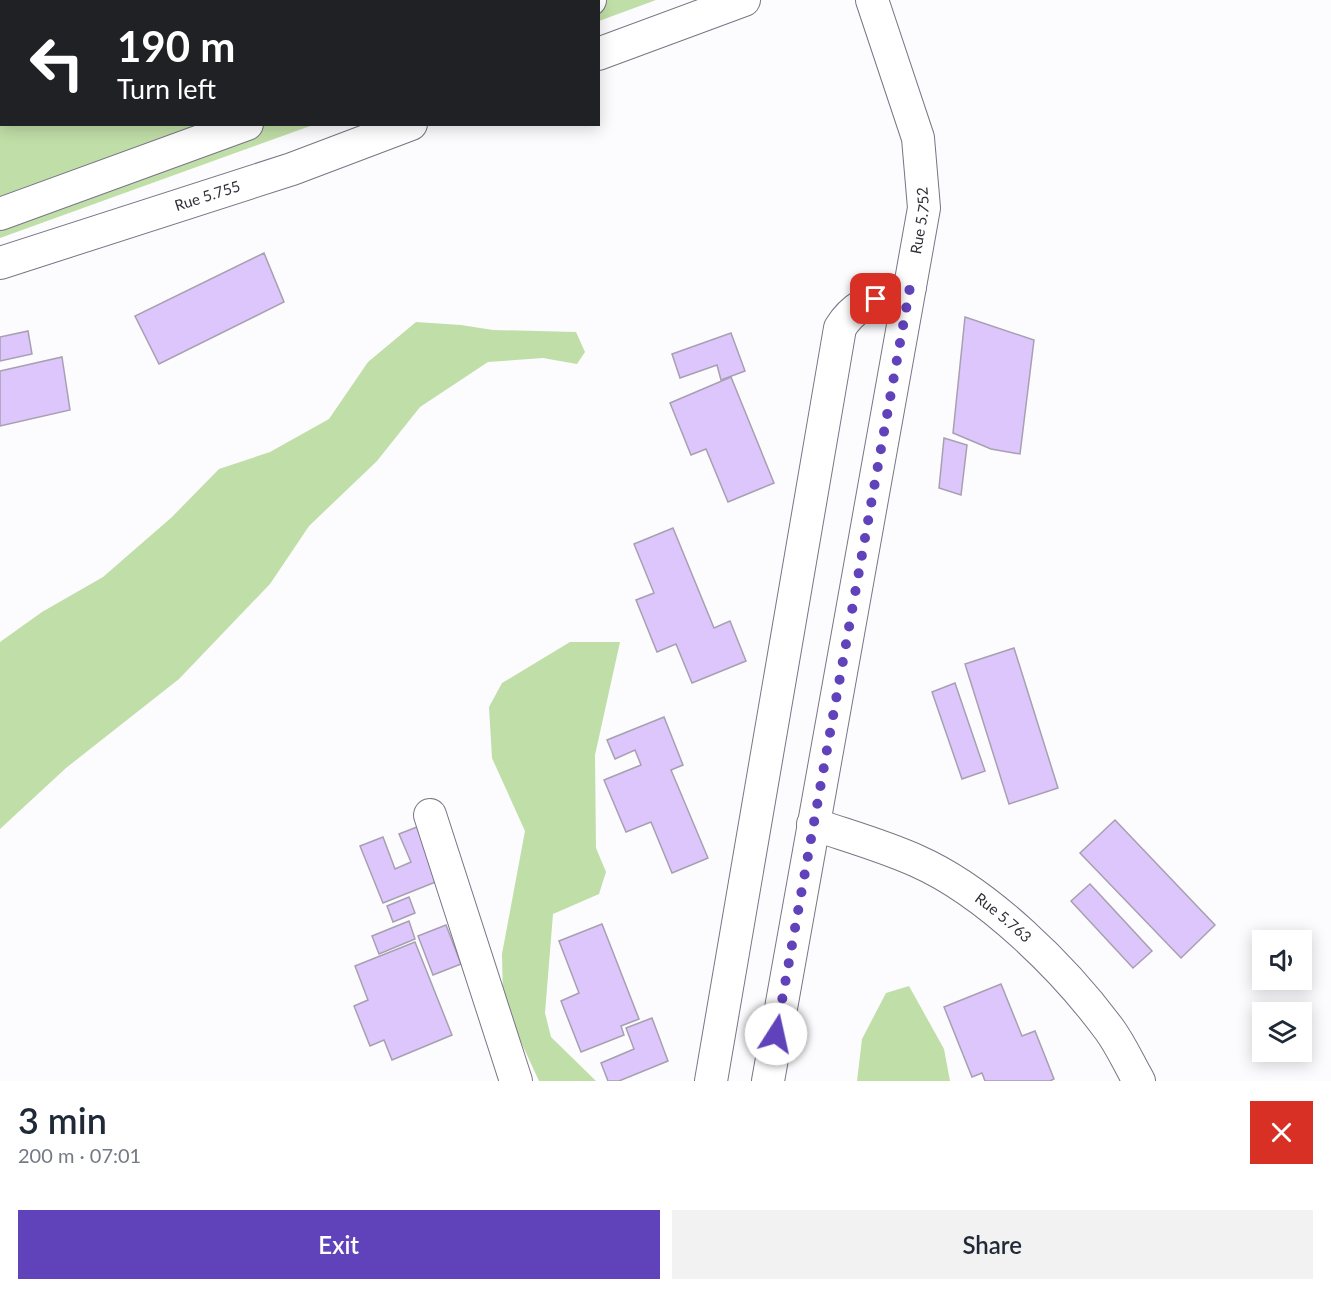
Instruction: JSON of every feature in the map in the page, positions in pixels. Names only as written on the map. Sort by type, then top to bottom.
[{"type":"lane","points":[[600,53],[744,0]]},
{"type":"lane","name":"Rue 5.752","points":[[768,1081],[924,208],[918,138],[872,0]]},
{"type":"lane","points":[[0,214],[242,126]]},
{"type":"lane","name":"Rue 5.755","points":[[0,263],[292,169],[406,126]]},
{"type":"lane","points":[[711,1081],[840,328],[848,315],[860,305],[910,287]]},
{"type":"lane","points":[[430,815],[516,1081]]},
{"type":"lane","name":"Rue 5.763","points":[[813,824],[917,861],[951,879],[987,904],[1067,978],[1110,1030],[1139,1081]]},
{"type":"green space","points":[[600,0],[656,0],[600,21]]},
{"type":"green space","points":[[0,126],[310,126],[0,238]]},
{"type":"green space","points":[[416,322],[493,330],[576,332],[585,352],[577,364],[543,358],[488,362],[420,407],[377,461],[309,526],[270,584],[179,679],[66,768],[0,829],[0,642],[42,612],[103,577],[172,517],[219,469],[270,452],[329,419],[368,362]]},
{"type":"green space","points":[[570,642],[620,642],[595,755],[596,848],[606,872],[599,894],[553,914],[545,1013],[551,1037],[596,1081],[539,1081],[503,1003],[502,954],[525,831],[492,758],[489,707],[502,683]]},
{"type":"green space","points":[[909,986],[944,1049],[950,1081],[857,1081],[862,1039],[886,993]]},
{"type":"building","points":[[264,253],[284,302],[159,364],[135,316]]},
{"type":"building","points":[[965,317],[1034,340],[1020,454],[991,449],[953,433]]},
{"type":"building","points":[[28,331],[32,354],[0,361],[0,337]]},
{"type":"building","points":[[731,333],[745,371],[721,380],[717,365],[680,378],[672,354]]},
{"type":"building","points":[[62,357],[70,410],[0,426],[0,371]]},
{"type":"building","points":[[731,377],[774,483],[728,502],[706,449],[691,455],[670,403]]},
{"type":"building","points":[[944,438],[967,445],[961,495],[939,488]]},
{"type":"building","points":[[673,528],[714,628],[730,621],[746,661],[692,683],[676,644],[657,652],[636,600],[654,593],[634,544]]},
{"type":"building","points":[[1014,648],[1058,788],[1009,804],[965,664]]},
{"type":"building","points":[[955,683],[985,771],[962,779],[932,692]]},
{"type":"building","points":[[664,717],[683,765],[671,770],[708,858],[672,873],[651,822],[626,832],[604,780],[641,765],[635,750],[615,759],[607,740]]},
{"type":"building","points":[[1115,820],[1215,925],[1181,958],[1080,853]]},
{"type":"building","points":[[422,825],[443,879],[383,903],[360,846],[383,837],[395,869],[411,862],[399,834]]},
{"type":"building","points":[[1090,884],[1152,951],[1133,968],[1071,901]]},
{"type":"building","points":[[409,897],[415,913],[393,922],[387,906]]},
{"type":"building","points":[[409,921],[415,939],[379,954],[372,936]]},
{"type":"building","points":[[602,924],[639,1019],[621,1026],[624,1035],[581,1052],[561,1001],[579,993],[559,941]]},
{"type":"building","points":[[446,925],[461,964],[433,975],[418,936]]},
{"type":"building","points":[[415,942],[452,1035],[392,1060],[384,1040],[370,1046],[354,1006],[368,1000],[355,966]]},
{"type":"building","points":[[1001,984],[1022,1036],[1035,1031],[1054,1079],[1050,1081],[985,1081],[982,1073],[972,1077],[944,1007]]},
{"type":"building","points":[[652,1018],[668,1061],[619,1081],[608,1081],[601,1063],[634,1049],[626,1028]]},
{"type":"route","points":[[776,1034],[910,287],[876,299]]}]
